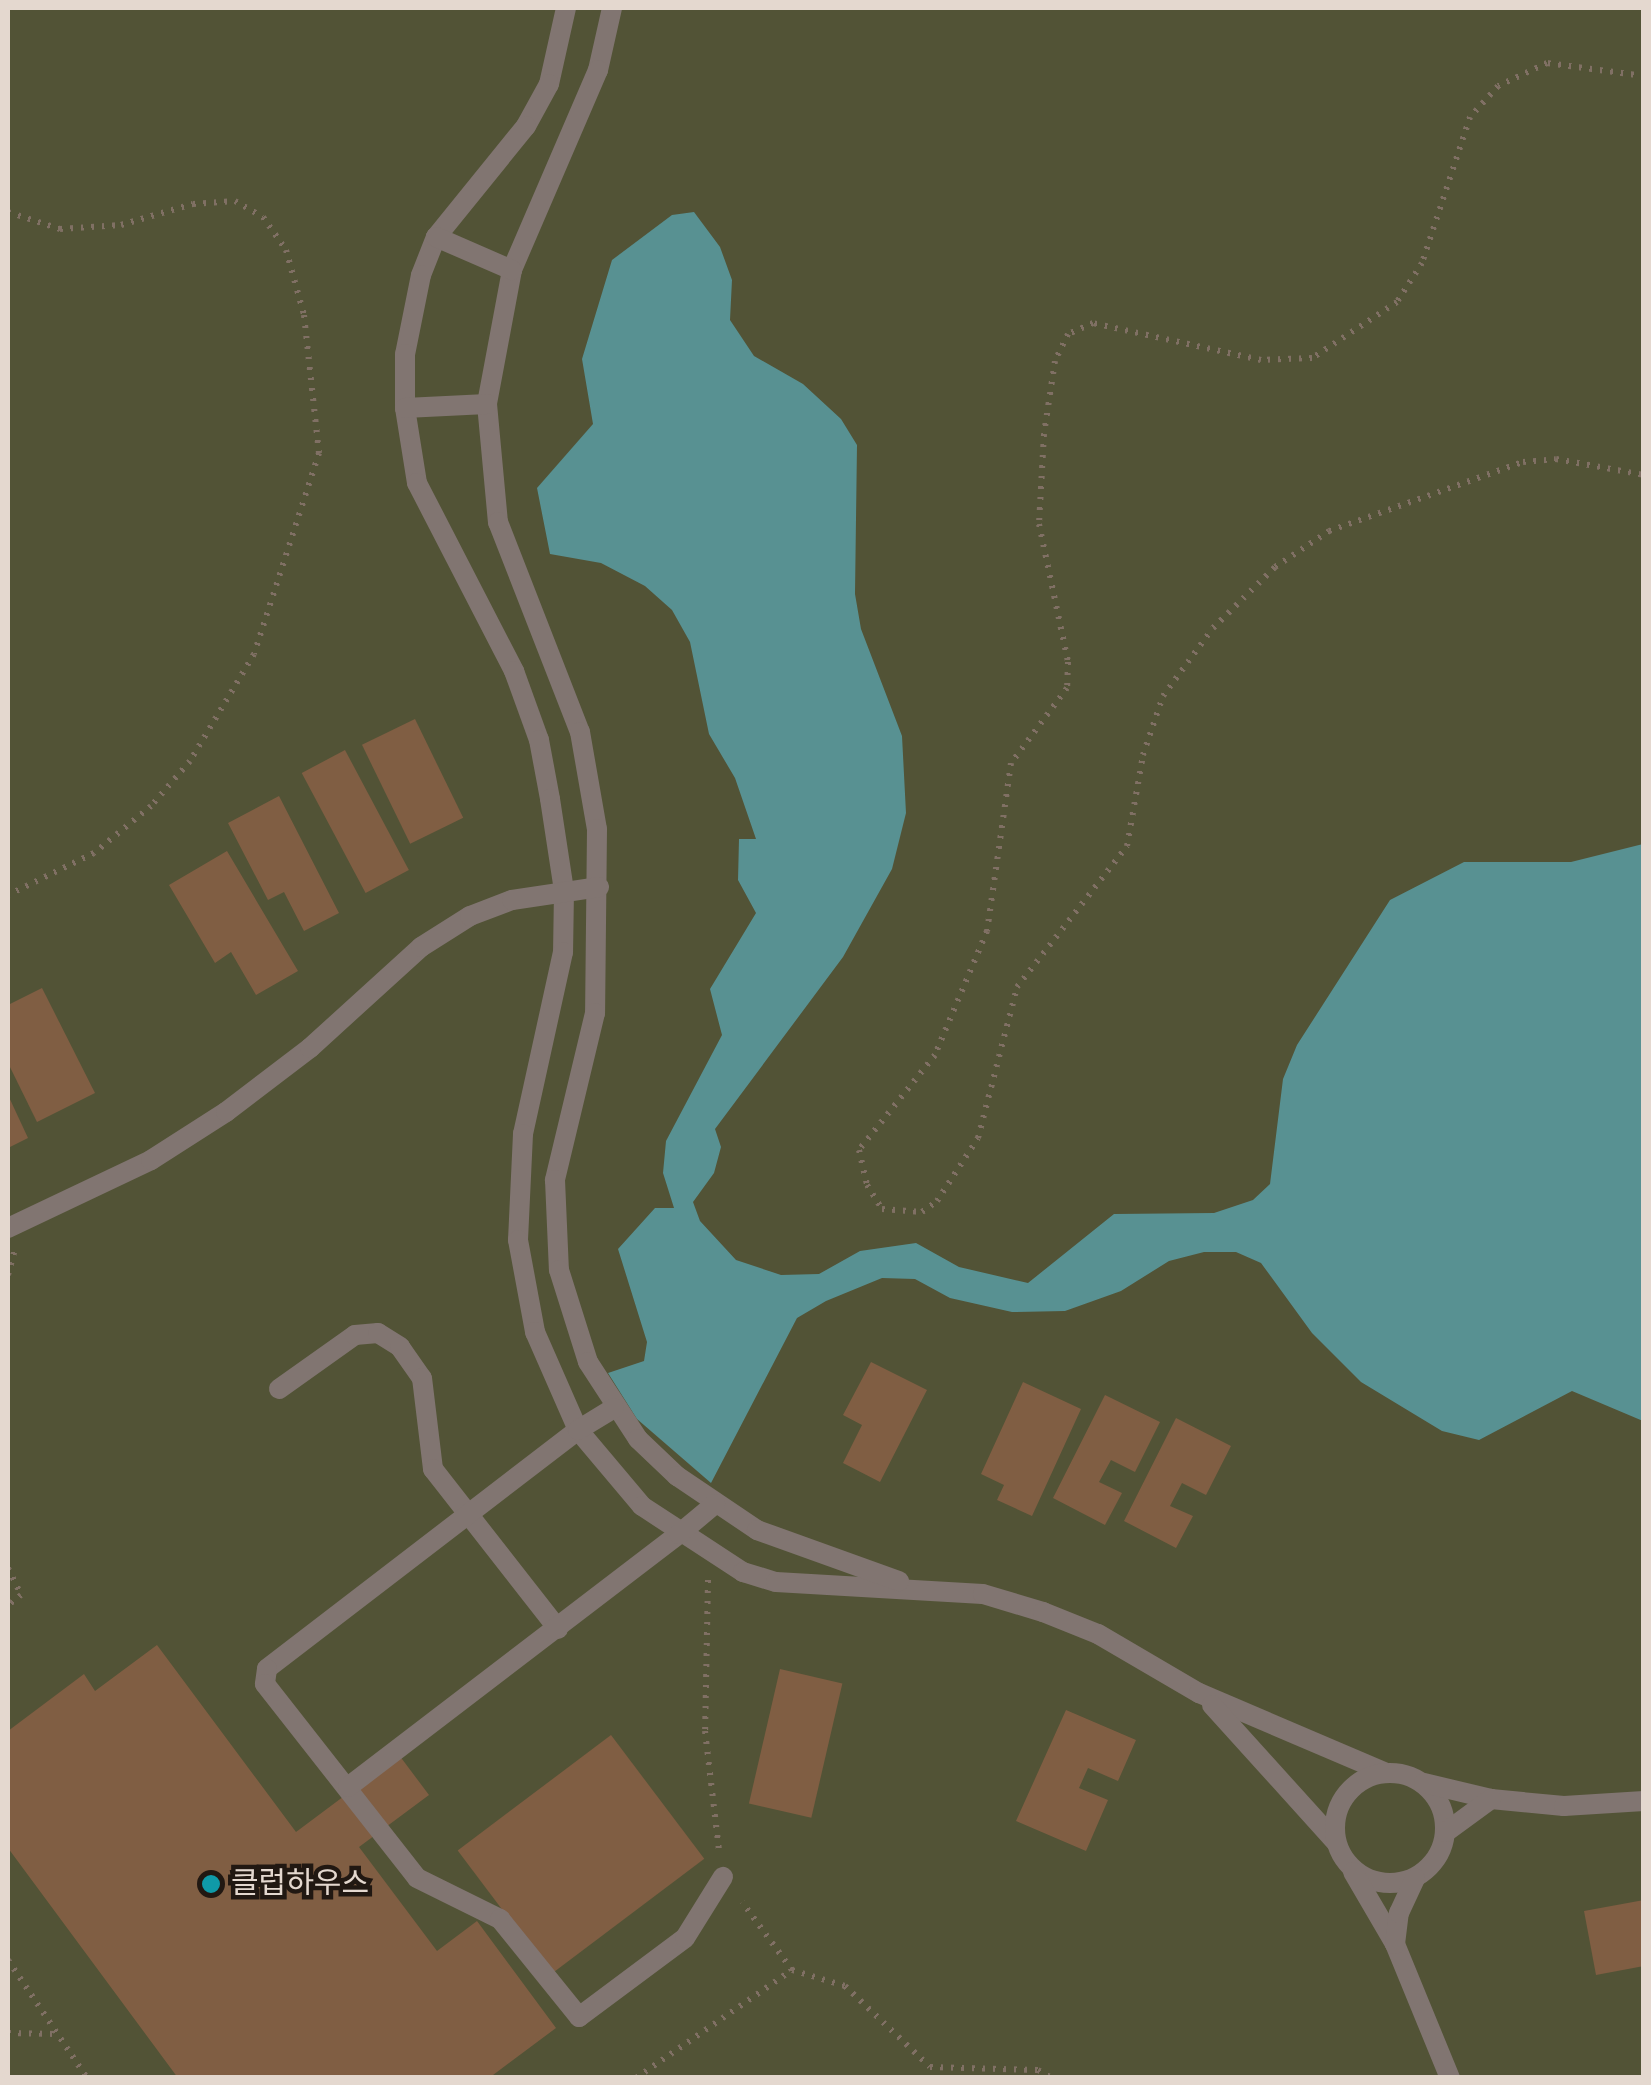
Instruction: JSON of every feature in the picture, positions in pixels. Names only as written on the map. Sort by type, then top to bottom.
[{"type":"street","points":[[566,8],[549,84],[526,126],[436,237],[413,309],[405,408],[417,483],[482,601],[539,740],[564,891],[556,1010],[522,1134],[516,1192],[522,1282],[578,1430],[618,1483],[678,1534],[708,1554],[776,1582],[983,1594],[1098,1634],[1200,1693],[1384,1772],[1491,1800],[1564,1806],[1644,1801]]},
{"type":"street","points":[[612,8],[598,70],[512,270],[487,404],[498,522],[580,732],[600,888],[595,1012],[555,1180],[553,1231],[568,1308],[614,1408],[676,1476],[715,1504],[810,1552],[924,1589]]},
{"type":"street","points":[[436,237],[512,270]]},
{"type":"street","points":[[405,408],[487,404]]},
{"type":"street","points":[[8,1228],[151,1160],[226,1112],[310,1048],[421,947],[470,916],[564,891],[600,888]]},
{"type":"street","points":[[279,1389],[355,1335],[378,1333],[400,1347],[422,1378],[433,1470],[558,1629]]},
{"type":"street","points":[[614,1408],[578,1430],[267,1670],[266,1684],[418,1878],[500,1919],[578,2017],[685,1938],[723,1877]]},
{"type":"street","points":[[348,1787],[558,1629],[715,1504]]},
{"type":"street","points":[[1200,1693],[1336,1842],[1395,1944],[1450,2078]]},
{"type":"street","points":[[1336,1842],[1339,1805],[1365,1778],[1384,1772]]},
{"type":"street","points":[[1395,1944],[1398,1913],[1415,1878],[1442,1851],[1446,1832],[1444,1814],[1424,1782]]},
{"type":"street","points":[[1446,1832],[1491,1800]]},
{"type":"street","points":[[1350,1866],[1380,1883],[1415,1878]]},
{"type":"path","points":[[1644,76],[1547,63],[1498,86],[1470,116],[1422,263],[1397,302],[1312,358],[1260,360],[1093,323],[1068,334],[1050,397],[1040,524],[1068,662],[1067,688],[1011,763],[987,931],[935,1054],[859,1150],[882,1209],[922,1212],[937,1200],[978,1138],[1017,987],[1127,846],[1143,754],[1163,696],[1213,628],[1275,566],[1330,531],[1524,462],[1556,460],[1644,475]]},
{"type":"path","points":[[8,212],[60,230],[121,225],[193,204],[235,201],[264,217],[286,250],[304,314],[319,452],[254,654],[190,762],[151,806],[94,852],[8,896]]},
{"type":"path","points":[[708,1554],[705,1731],[723,1877],[792,1970],[845,1986],[930,2066],[1038,2070],[1052,2078]]},
{"type":"path","points":[[8,1568],[21,1595],[8,1605]]},
{"type":"path","points":[[8,1960],[88,2078]]},
{"type":"path","points":[[636,2078],[792,1970]]},
{"type":"path","points":[[8,2032],[58,2034]]},
{"type":"green space","points":[[8,8],[1643,8],[1643,2077],[8,2077]]},
{"type":"water","points":[[694,212],[720,247],[732,280],[730,320],[754,356],[803,384],[841,419],[857,445],[855,594],[861,629],[902,736],[906,813],[892,869],[843,957],[715,1129],[721,1147],[714,1173],[693,1202],[700,1221],[736,1260],[781,1275],[819,1274],[860,1251],[916,1243],[959,1267],[1028,1283],[1114,1214],[1214,1213],[1253,1200],[1270,1184],[1283,1079],[1297,1045],[1390,900],[1464,862],[1571,862],[1643,844],[1643,1421],[1572,1391],[1479,1440],[1442,1431],[1361,1382],[1312,1333],[1261,1263],[1236,1252],[1204,1252],[1169,1261],[1121,1291],[1065,1311],[1012,1312],[950,1298],[915,1279],[882,1278],[826,1301],[797,1318],[711,1483],[637,1419],[608,1373],[644,1361],[647,1342],[618,1249],[655,1208],[674,1208],[663,1173],[666,1141],[722,1035],[710,989],[756,913],[738,880],[739,839],[756,839],[735,778],[709,734],[690,642],[672,610],[645,586],[601,563],[550,554],[537,488],[593,424],[582,359],[612,260],[672,215]]},
{"type":"building","points":[[415,719],[463,818],[410,844],[362,745]]},
{"type":"building","points":[[345,750],[409,870],[366,893],[302,773]]},
{"type":"building","points":[[279,796],[339,913],[304,931],[284,892],[268,900],[228,823]]},
{"type":"building","points":[[227,851],[298,971],[256,995],[231,952],[215,963],[169,885]]},
{"type":"building","points":[[42,988],[95,1093],[37,1122],[8,1063],[8,1005]]},
{"type":"building","points":[[8,1095],[28,1138],[8,1148]]},
{"type":"building","points":[[871,1362],[927,1390],[880,1482],[843,1463],[862,1425],[843,1415]]},
{"type":"building","points":[[1023,1382],[1081,1409],[1032,1516],[997,1500],[1004,1485],[981,1474]]},
{"type":"building","points":[[1105,1395],[1160,1422],[1135,1472],[1111,1460],[1099,1482],[1122,1493],[1105,1525],[1053,1498]]},
{"type":"building","points":[[1176,1418],[1231,1446],[1206,1495],[1182,1483],[1170,1506],[1193,1516],[1176,1548],[1124,1521]]},
{"type":"building","name":"클럽하우스","points":[[157,1645],[296,1832],[399,1755],[429,1795],[359,1847],[437,1951],[477,1921],[556,2028],[489,2078],[178,2078],[8,1848],[8,1731],[84,1674],[95,1691]]},
{"type":"building","points":[[780,1669],[842,1683],[811,1818],[749,1803]]},
{"type":"building","points":[[1066,1710],[1136,1740],[1118,1781],[1088,1768],[1079,1788],[1108,1800],[1086,1851],[1016,1821]]},
{"type":"building","points":[[611,1735],[704,1859],[551,1974],[458,1851]]},
{"type":"building","points":[[1644,1900],[1644,1966],[1596,1975],[1584,1911]]},
{"type":"place","name":"클럽하우스","points":[[211,1884]]}]
